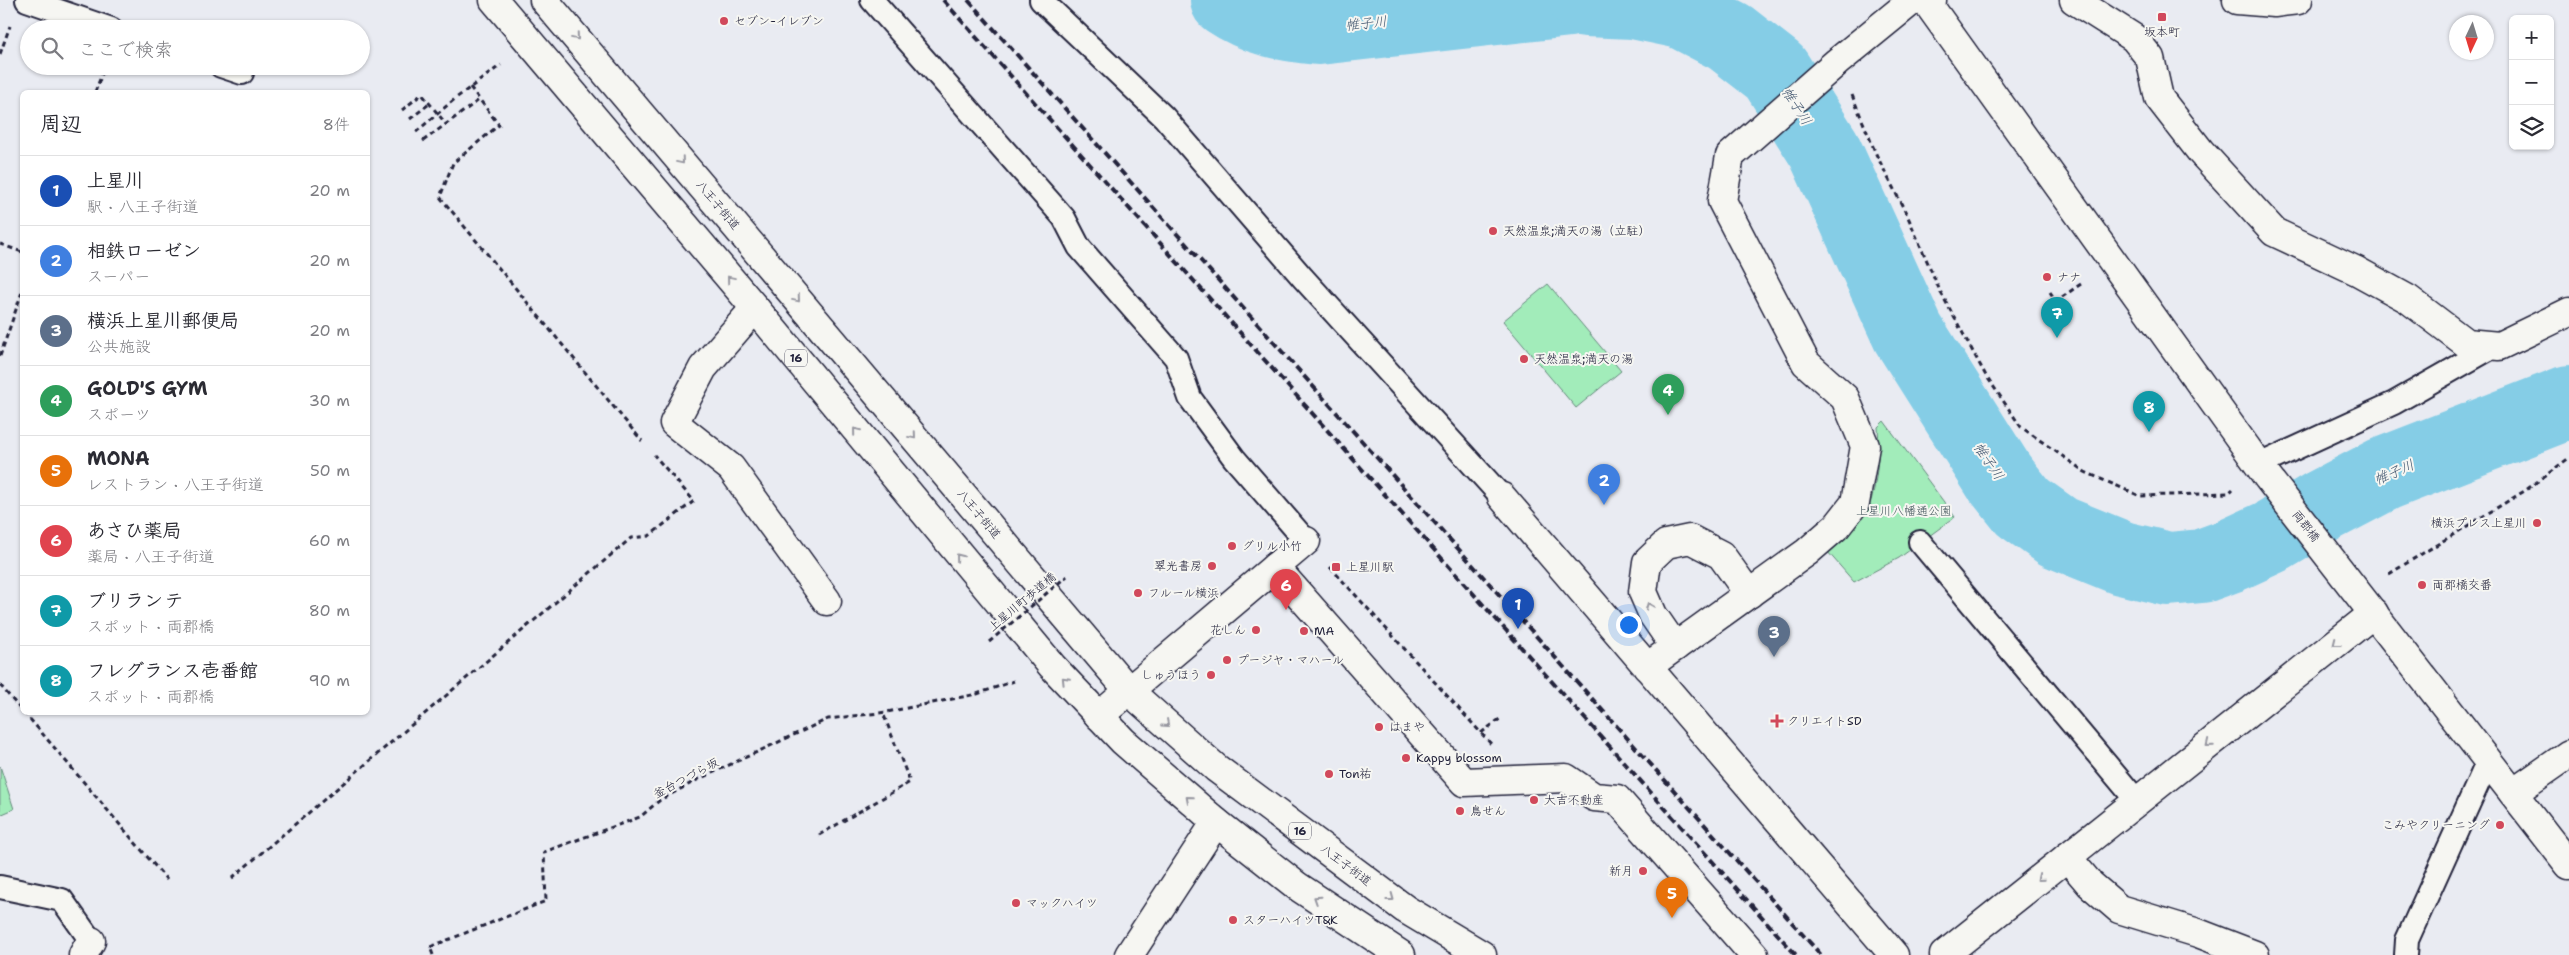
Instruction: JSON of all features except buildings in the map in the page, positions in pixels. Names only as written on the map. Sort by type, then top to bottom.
[{"type":"main road","name":"16","points":[[494,0],[755,308],[968,568],[1052,666],[1098,716],[1122,740],[1216,822],[1296,886],[1401,955]]},
{"type":"main road","name":"八王子街道","points":[[544,0],[1129,691],[1216,768],[1405,909],[1482,955]]},
{"type":"main road","points":[[1647,667],[1807,552],[1837,526],[1855,503],[1865,446],[1844,398],[1806,363],[1722,201],[1730,156],[1837,62],[1913,0]]},
{"type":"main road","name":"両郡橋","points":[[1932,0],[1931,8],[2263,471],[2569,865]]},
{"type":"main road","points":[[2074,0],[2134,38],[2150,58],[2159,98],[2201,152],[2274,232],[2357,271],[2408,300],[2466,343],[2496,345],[2569,312]]},
{"type":"main road","points":[[2237,0],[2274,3],[2298,0]]},
{"type":"main road","points":[[755,308],[703,368],[674,423],[731,468],[827,602]]},
{"type":"main road","points":[[1502,497],[1894,955]]},
{"type":"main road","points":[[1675,647],[1653,616],[1644,592],[1647,562],[1666,544],[1690,539],[1721,554],[1748,594]]},
{"type":"main road","points":[[1098,716],[1306,540]]},
{"type":"main road","points":[[1275,567],[1464,782],[1566,778],[1594,797],[1617,799],[1754,955]]},
{"type":"main road","points":[[1944,955],[2137,801],[2359,593]]},
{"type":"main road","points":[[2513,793],[2569,754]]},
{"type":"main road","points":[[1129,955],[1216,822]]},
{"type":"main road","points":[[2067,857],[2090,884],[2119,910],[2198,934],[2255,955]]},
{"type":"lane","points":[[27,0],[85,20]]},
{"type":"lane","points":[[872,0],[1064,218],[1079,247],[1176,358],[1190,398],[1234,458],[1306,540]]},
{"type":"lane","points":[[1041,0],[1164,117],[1303,278],[1502,497]]},
{"type":"lane","points":[[2263,471],[2394,402],[2496,345]]},
{"type":"lane","points":[[1920,542],[2137,801]]},
{"type":"lane","points":[[2406,955],[2407,940],[2488,761]]},
{"type":"lane","points":[[0,887],[62,900],[87,948]]},
{"type":"path","points":[[1837,62],[1876,154],[1908,217],[1940,291],[1985,374],[2020,427],[2085,472],[2140,496],[2229,493],[2263,471]]},
{"type":"path","points":[[416,132],[470,87],[501,65]]},
{"type":"path","points":[[97,90],[102,75]]},
{"type":"path","points":[[470,87],[499,125],[453,164],[440,197],[647,447]]},
{"type":"path","points":[[402,110],[422,94],[446,124]]},
{"type":"path","points":[[423,141],[479,100]]},
{"type":"path","points":[[410,119],[429,104]]},
{"type":"path","points":[[0,244],[20,251]]},
{"type":"path","points":[[2050,292],[2056,301],[2079,285]]},
{"type":"path","points":[[0,356],[20,298]]},
{"type":"path","points":[[232,878],[631,538],[649,536],[694,501],[653,454]]},
{"type":"path","points":[[2359,593],[2526,490],[2569,458]]},
{"type":"path","points":[[1306,540],[1523,779]]},
{"type":"path","name":"上星川町歩道橋","points":[[989,642],[1067,576]]},
{"type":"path","name":"釜台つづら坂","points":[[432,955],[430,947],[546,901],[544,852],[640,817],[660,800],[700,779],[828,719],[883,713],[977,694],[1014,681]]},
{"type":"path","points":[[0,685],[20,708]]},
{"type":"path","points":[[819,835],[910,782],[883,713]]},
{"type":"path","points":[[26,715],[167,880]]},
{"type":"path","points":[[1481,734],[1501,718]]},
{"type":"green space","points":[[1548,284],[1621,371],[1576,408],[1503,321]]},
{"type":"green space","name":"上星川八幡通公園","points":[[1884,421],[1955,517],[1899,558],[1854,582],[1827,551],[1856,525],[1868,509],[1874,491],[1877,469],[1878,427]]},
{"type":"green space","points":[[0,766],[14,809],[0,815]]},
{"type":"waterway","name":"帷子川","points":[[1227,0],[1248,12],[1271,20],[1318,28],[1569,0]]},
{"type":"waterway","name":"帷子川","points":[[1586,0],[1634,2],[1682,12],[1730,37],[1775,72],[1824,149],[1908,333],[1999,477],[2023,507],[2058,532],[2122,558],[2168,569],[2202,566],[2232,555],[2273,536],[2323,506],[2384,474],[2569,402]]},
{"type":"railway","points":[[943,0],[1796,955]]},
{"type":"railway","points":[[968,0],[1821,955]]},
{"type":"place","name":"坂本町","points":[[2162,17]]},
{"type":"place","name":"セブン-イレブン","points":[[724,21]]},
{"type":"place","name":"天然温泉;満天の湯（立駐）","points":[[1493,231]]},
{"type":"place","name":"ナナ","points":[[2047,277]]},
{"type":"place","name":"ブリランテ","points":[[2057,338]]},
{"type":"place","name":"天然温泉;満天の湯","points":[[1524,359]]},
{"type":"place","name":"GOLD'S GYM","points":[[1668,415]]},
{"type":"place","name":"フレグランス壱番館","points":[[2149,432]]},
{"type":"place","name":"相鉄ローゼン","points":[[1604,505]]},
{"type":"place","name":"横浜プレス上星川","points":[[2537,523]]},
{"type":"place","name":"グリル小竹","points":[[1232,546]]},
{"type":"place","name":"翠光書房","points":[[1212,566]]},
{"type":"place","name":"上星川駅","points":[[1336,567]]},
{"type":"place","name":"両郡橋交番","points":[[2422,585]]},
{"type":"place","name":"フルール横浜","points":[[1138,593]]},
{"type":"place","name":"あさひ薬局","points":[[1286,610]]},
{"type":"place","name":"上星川","points":[[1518,629]]},
{"type":"place","name":"花しん","points":[[1256,630]]},
{"type":"place","name":"MA","points":[[1304,631]]},
{"type":"place","name":"横浜上星川郵便局","points":[[1774,657]]},
{"type":"place","name":"プージヤ・マハール","points":[[1227,660]]},
{"type":"place","name":"しゅうほう","points":[[1211,675]]},
{"type":"place","name":"クリエイトSD","points":[[1777,721]]},
{"type":"place","name":"はまや","points":[[1379,727]]},
{"type":"place","name":"Kappy blossom","points":[[1406,758]]},
{"type":"place","name":"Ton祐","points":[[1329,774]]},
{"type":"place","name":"大吉不動産","points":[[1534,800]]},
{"type":"place","name":"鳥せん","points":[[1460,811]]},
{"type":"place","name":"こみやクリーニング","points":[[2500,825]]},
{"type":"place","name":"新月","points":[[1643,871]]},
{"type":"place","name":"マックハイツ","points":[[1016,903]]},
{"type":"place","name":"MONA","points":[[1672,918]]},
{"type":"place","name":"スターハイツT&K","points":[[1233,920]]}]
